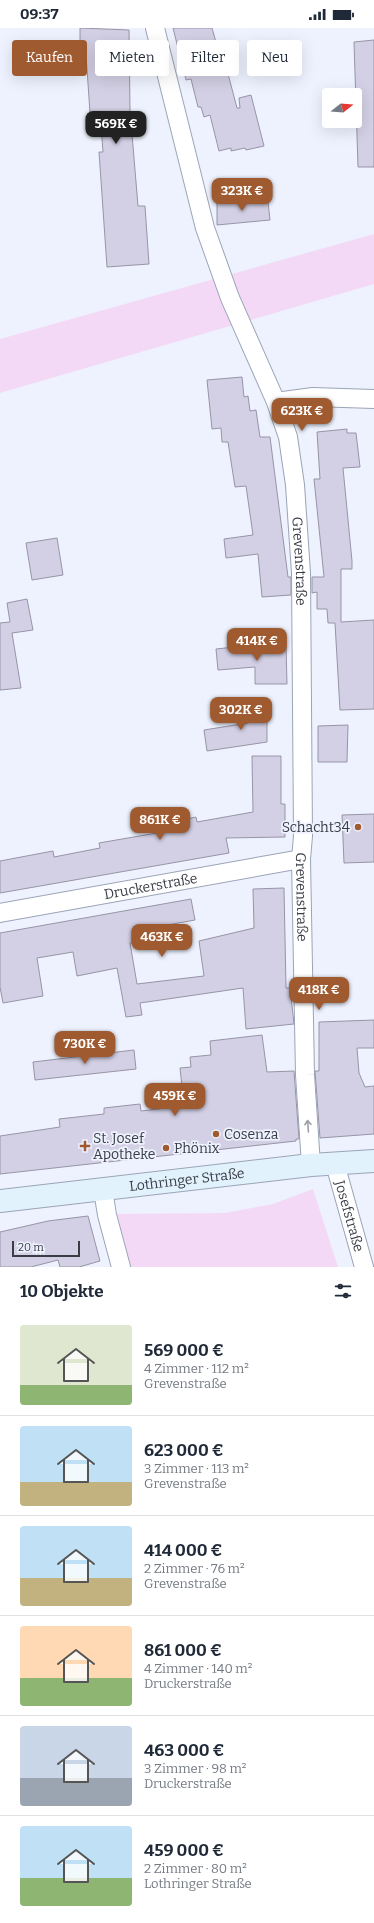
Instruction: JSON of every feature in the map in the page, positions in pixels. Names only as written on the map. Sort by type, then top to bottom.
[{"type":"street","name":"Grevenstraße","points":[[154,28],[205,228],[230,298],[276,402],[288,437],[295,485],[299,533],[303,836],[301,859],[306,1083],[311,1165]]},
{"type":"street","points":[[276,402],[313,397],[374,399]]},
{"type":"street","name":"Druckerstraße","points":[[0,913],[301,859]]},
{"type":"street","name":"Lothringer Straße","points":[[0,1201],[311,1165],[374,1161]]},
{"type":"street","name":"Josefstraße","points":[[335,1164],[364,1267]]},
{"type":"street","points":[[103,1190],[107,1214],[121,1267]]},
{"type":"shaded area","points":[[374,234],[374,284],[0,393],[0,339]]},
{"type":"shaded area","points":[[313,1189],[338,1267],[131,1267],[117,1214],[225,1213],[273,1204]]},
{"type":"building","points":[[80,28],[129,30],[129,40],[95,40],[95,76],[130,76],[130,110],[138,206],[145,206],[149,264],[107,267],[99,152],[103,152],[100,112],[90,113],[87,40],[80,40]]},
{"type":"building","points":[[173,28],[212,28],[215,40],[177,40],[177,44]]},
{"type":"building","points":[[374,40],[374,167],[358,167],[357,128],[362,128],[362,88],[355,88],[354,42]]},
{"type":"building","points":[[185,76],[229,76],[237,108],[240,108],[239,98],[251,95],[264,146],[246,150],[245,148],[231,151],[231,148],[219,151],[210,115],[204,117],[201,107],[198,107],[191,79],[186,80]]},
{"type":"building","points":[[256,198],[256,203],[268,202],[270,220],[217,225],[217,202]]},
{"type":"building","points":[[242,377],[244,397],[248,396],[250,411],[256,410],[260,437],[270,437],[288,577],[291,577],[291,595],[262,597],[258,554],[226,558],[224,539],[253,535],[246,486],[235,487],[228,442],[222,442],[221,428],[212,429],[207,380]]},
{"type":"building","points":[[347,429],[347,433],[356,433],[360,467],[343,468],[352,569],[341,569],[341,622],[374,620],[374,709],[340,710],[335,623],[328,623],[327,609],[317,609],[317,592],[312,593],[312,577],[324,577],[314,479],[320,479],[317,432]]},
{"type":"building","points":[[57,538],[63,575],[32,580],[26,543]]},
{"type":"building","points":[[27,599],[33,630],[12,633],[21,688],[0,690],[0,623],[10,622],[7,603]]},
{"type":"building","points":[[253,645],[286,645],[287,684],[255,684],[255,667],[218,670],[216,649]]},
{"type":"building","points":[[248,703],[267,703],[267,742],[207,751],[204,730],[248,723]]},
{"type":"building","points":[[348,725],[347,762],[318,762],[318,726]]},
{"type":"building","points":[[252,756],[281,756],[281,804],[285,804],[285,837],[226,838],[229,853],[0,893],[0,861],[53,851],[54,857],[100,848],[99,843],[180,829],[178,821],[196,817],[197,822],[253,812]]},
{"type":"building","points":[[374,814],[374,862],[344,863],[342,815]]},
{"type":"building","points":[[284,888],[286,988],[290,988],[294,1024],[246,1029],[243,988],[140,1003],[142,1015],[126,1017],[117,968],[77,976],[73,952],[37,958],[43,996],[3,1003],[0,987],[0,933],[191,899],[195,920],[151,928],[153,939],[130,943],[137,984],[204,976],[199,941],[254,928],[253,889]]},
{"type":"building","points":[[374,1020],[374,1048],[357,1048],[359,1073],[365,1087],[374,1086],[374,1134],[320,1138],[315,1071],[319,1071],[319,1022]]},
{"type":"building","points":[[262,1035],[267,1072],[294,1071],[299,1139],[296,1139],[296,1141],[0,1174],[0,1136],[60,1127],[59,1119],[104,1114],[104,1108],[140,1104],[141,1111],[184,1106],[180,1068],[191,1067],[190,1057],[211,1055],[210,1041]]},
{"type":"building","points":[[134,1050],[136,1069],[35,1080],[33,1062]]},
{"type":"building","points":[[88,1216],[100,1261],[79,1267],[60,1267],[58,1260],[31,1267],[0,1267],[0,1232],[48,1221]]},
{"type":"place","name":"Schacht34","points":[[358,827]]},
{"type":"place","name":"Cosenza","points":[[216,1134]]},
{"type":"place","name":"St. Josef Apotheke","points":[[85,1146]]},
{"type":"place","name":"Phönix","points":[[166,1148]]}]
